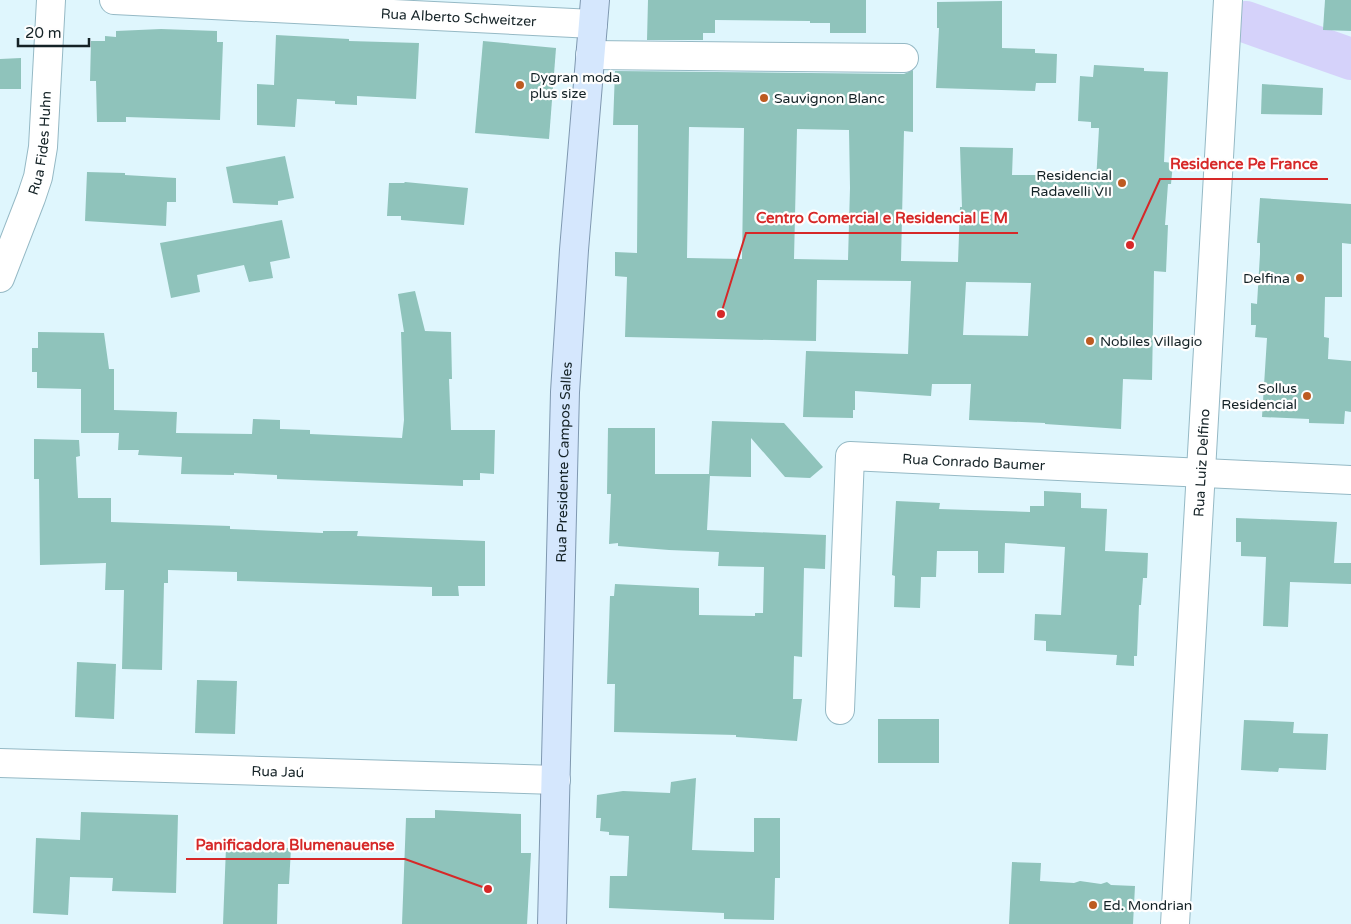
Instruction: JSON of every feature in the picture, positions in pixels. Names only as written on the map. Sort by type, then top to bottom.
[{"type":"main road","name":"Rua Presidente Campos Salles","points":[[552,924],[565,392],[573,259],[594,12]]},
{"type":"street","name":"Rua Fides Huhn","points":[[0,278],[31,198],[38,177],[44,147],[51,0]]},
{"type":"street","name":"Rua Alberto Schweitzer","points":[[114,0],[594,12]]},
{"type":"street","name":"Rua Luiz Delfino","points":[[1175,924],[1228,0]]},
{"type":"street","points":[[590,55],[904,58]]},
{"type":"street","name":"Rua Conrado Baumer","points":[[840,710],[850,456],[1351,480]]},
{"type":"street","name":"Rua Jaú","points":[[0,763],[556,780]]},
{"type":"building","points":[[648,0],[866,0],[866,33],[830,33],[830,23],[810,23],[810,21],[715,20],[715,33],[703,33],[703,40],[647,40]]},
{"type":"building","points":[[1325,0],[1351,0],[1351,31],[1323,30]]},
{"type":"building","points":[[1002,1],[1002,48],[1035,49],[1035,53],[1057,54],[1056,83],[1036,83],[1035,91],[936,88],[939,28],[937,28],[937,2]]},
{"type":"building","points":[[161,29],[217,31],[217,42],[223,42],[220,120],[126,117],[126,122],[97,122],[96,81],[90,81],[91,41],[105,41],[105,36],[116,37],[116,31]]},
{"type":"building","points":[[276,35],[349,39],[349,41],[419,43],[416,99],[357,96],[357,105],[335,104],[335,101],[297,99],[295,127],[257,125],[257,84],[274,85]]},
{"type":"building","points":[[483,41],[556,48],[549,139],[475,133]]},
{"type":"building","points":[[21,58],[21,89],[0,89],[0,59]]},
{"type":"building","points":[[1094,65],[1144,68],[1144,71],[1168,72],[1164,162],[1173,163],[1171,184],[1168,184],[1165,225],[1168,225],[1166,272],[1154,271],[1152,380],[1123,379],[1121,429],[969,420],[971,384],[932,384],[931,396],[855,391],[853,418],[803,417],[806,351],[908,354],[911,281],[817,280],[816,341],[625,337],[627,277],[615,276],[615,252],[637,253],[638,125],[613,125],[615,71],[904,74],[913,70],[913,132],[904,131],[901,261],[958,262],[960,207],[962,207],[960,147],[1013,148],[1012,175],[1044,175],[1044,181],[1096,182],[1099,128],[1091,128],[1091,122],[1078,121],[1080,76],[1093,77]],"holes":[[[689,127],[744,128],[742,259],[687,258]],[[797,129],[849,130],[848,260],[794,259]],[[966,282],[1031,283],[1028,336],[963,335]]]},
{"type":"building","points":[[1262,84],[1323,88],[1322,115],[1261,114]]},
{"type":"building","points":[[285,156],[294,198],[278,201],[278,205],[233,203],[226,167]]},
{"type":"building","points":[[87,172],[125,173],[125,175],[176,178],[176,202],[167,202],[166,226],[85,221]]},
{"type":"building","points":[[405,182],[468,188],[464,225],[401,220],[401,216],[387,216],[389,183]]},
{"type":"building","points":[[1260,198],[1351,204],[1351,244],[1342,243],[1342,297],[1325,297],[1324,337],[1329,338],[1328,359],[1351,361],[1351,412],[1345,411],[1344,424],[1309,423],[1309,419],[1262,417],[1267,338],[1255,337],[1256,325],[1251,325],[1251,303],[1257,304],[1260,243],[1257,243]]},
{"type":"building","points":[[282,220],[290,258],[270,262],[273,278],[249,282],[244,265],[197,275],[200,292],[171,298],[160,243]]},
{"type":"building","points":[[415,291],[425,331],[451,332],[452,379],[449,379],[451,430],[495,430],[494,474],[480,473],[480,480],[463,480],[463,486],[277,479],[277,475],[234,473],[234,475],[181,474],[182,457],[138,455],[139,450],[118,450],[119,433],[81,433],[81,389],[37,388],[37,372],[32,372],[32,348],[38,348],[38,332],[104,333],[109,369],[114,369],[114,410],[177,412],[176,433],[252,434],[253,419],[280,420],[280,429],[310,430],[310,434],[402,438],[404,420],[401,332],[404,332],[398,294]]},
{"type":"building","points":[[712,421],[784,423],[823,467],[810,478],[785,477],[751,438],[751,477],[710,476],[707,530],[826,535],[825,569],[804,568],[802,657],[794,656],[793,699],[802,699],[797,741],[736,737],[736,735],[614,732],[615,684],[607,684],[610,596],[614,596],[615,584],[699,588],[699,615],[755,616],[755,613],[763,613],[764,567],[718,566],[719,552],[618,546],[618,543],[609,544],[611,494],[607,494],[608,428],[655,428],[655,474],[709,474]]},
{"type":"building","points":[[34,439],[79,440],[80,456],[76,457],[78,498],[111,498],[111,522],[230,526],[230,529],[323,533],[323,531],[358,531],[357,536],[485,541],[485,586],[458,586],[459,596],[432,596],[432,587],[237,581],[237,572],[168,570],[168,583],[164,583],[162,670],[122,669],[124,590],[105,590],[106,563],[40,565],[39,479],[34,479]]},
{"type":"building","points":[[1044,491],[1081,493],[1081,508],[1107,509],[1105,551],[1148,553],[1147,578],[1143,578],[1141,605],[1139,605],[1137,656],[1134,656],[1134,666],[1116,665],[1117,655],[1046,651],[1046,641],[1034,640],[1035,614],[1061,615],[1065,547],[1005,543],[1004,573],[978,573],[978,551],[937,551],[936,577],[921,577],[920,608],[894,607],[895,576],[892,575],[896,501],[940,503],[939,509],[1030,512],[1030,506],[1044,506]]},
{"type":"building","points":[[1236,518],[1337,522],[1334,563],[1351,563],[1351,584],[1290,582],[1288,627],[1263,626],[1266,557],[1241,556],[1241,542],[1236,542]]},
{"type":"building","points":[[77,662],[116,664],[114,719],[75,717]]},
{"type":"building","points":[[197,680],[237,681],[235,734],[195,733]]},
{"type":"building","points":[[878,719],[939,719],[939,763],[878,763]]},
{"type":"building","points":[[1244,720],[1294,722],[1293,733],[1328,734],[1326,770],[1279,768],[1278,772],[1241,770]]},
{"type":"building","points":[[696,778],[692,850],[754,852],[754,818],[780,818],[780,878],[775,878],[774,920],[724,919],[724,913],[609,908],[610,876],[627,876],[629,836],[609,835],[609,832],[600,831],[601,818],[596,818],[597,795],[623,791],[670,793],[671,782]]},
{"type":"building","points":[[435,810],[521,814],[521,853],[531,853],[527,924],[402,924],[406,818],[435,818]]},
{"type":"building","points":[[81,812],[178,815],[176,893],[112,891],[113,878],[70,877],[68,915],[33,913],[36,838],[80,840]]},
{"type":"building","points":[[226,847],[291,848],[289,884],[278,884],[277,924],[223,924]]},
{"type":"building","points":[[1012,862],[1041,863],[1040,881],[1074,883],[1080,881],[1101,884],[1107,882],[1111,885],[1135,886],[1133,924],[1009,924]]},
{"type":"waterway","points":[[1246,22],[1351,59]]},
{"type":"place","name":"Dygran moda plus size","points":[[520,85]]},
{"type":"place","name":"Sauvignon Blanc","points":[[764,98]]},
{"type":"place","name":"Residencial Radavelli VII","points":[[1122,183]]},
{"type":"place","name":"Residence Pe France","points":[[1130,245]]},
{"type":"place","name":"Delfina","points":[[1300,278]]},
{"type":"place","name":"Centro Comercial e Residencial E M","points":[[721,314]]},
{"type":"place","name":"Nobiles Villagio","points":[[1090,341]]},
{"type":"place","name":"Sollus Residencial","points":[[1307,396]]},
{"type":"place","name":"Panificadora Blumenauense","points":[[488,889]]},
{"type":"place","name":"Ed. Mondrian","points":[[1093,905]]}]
